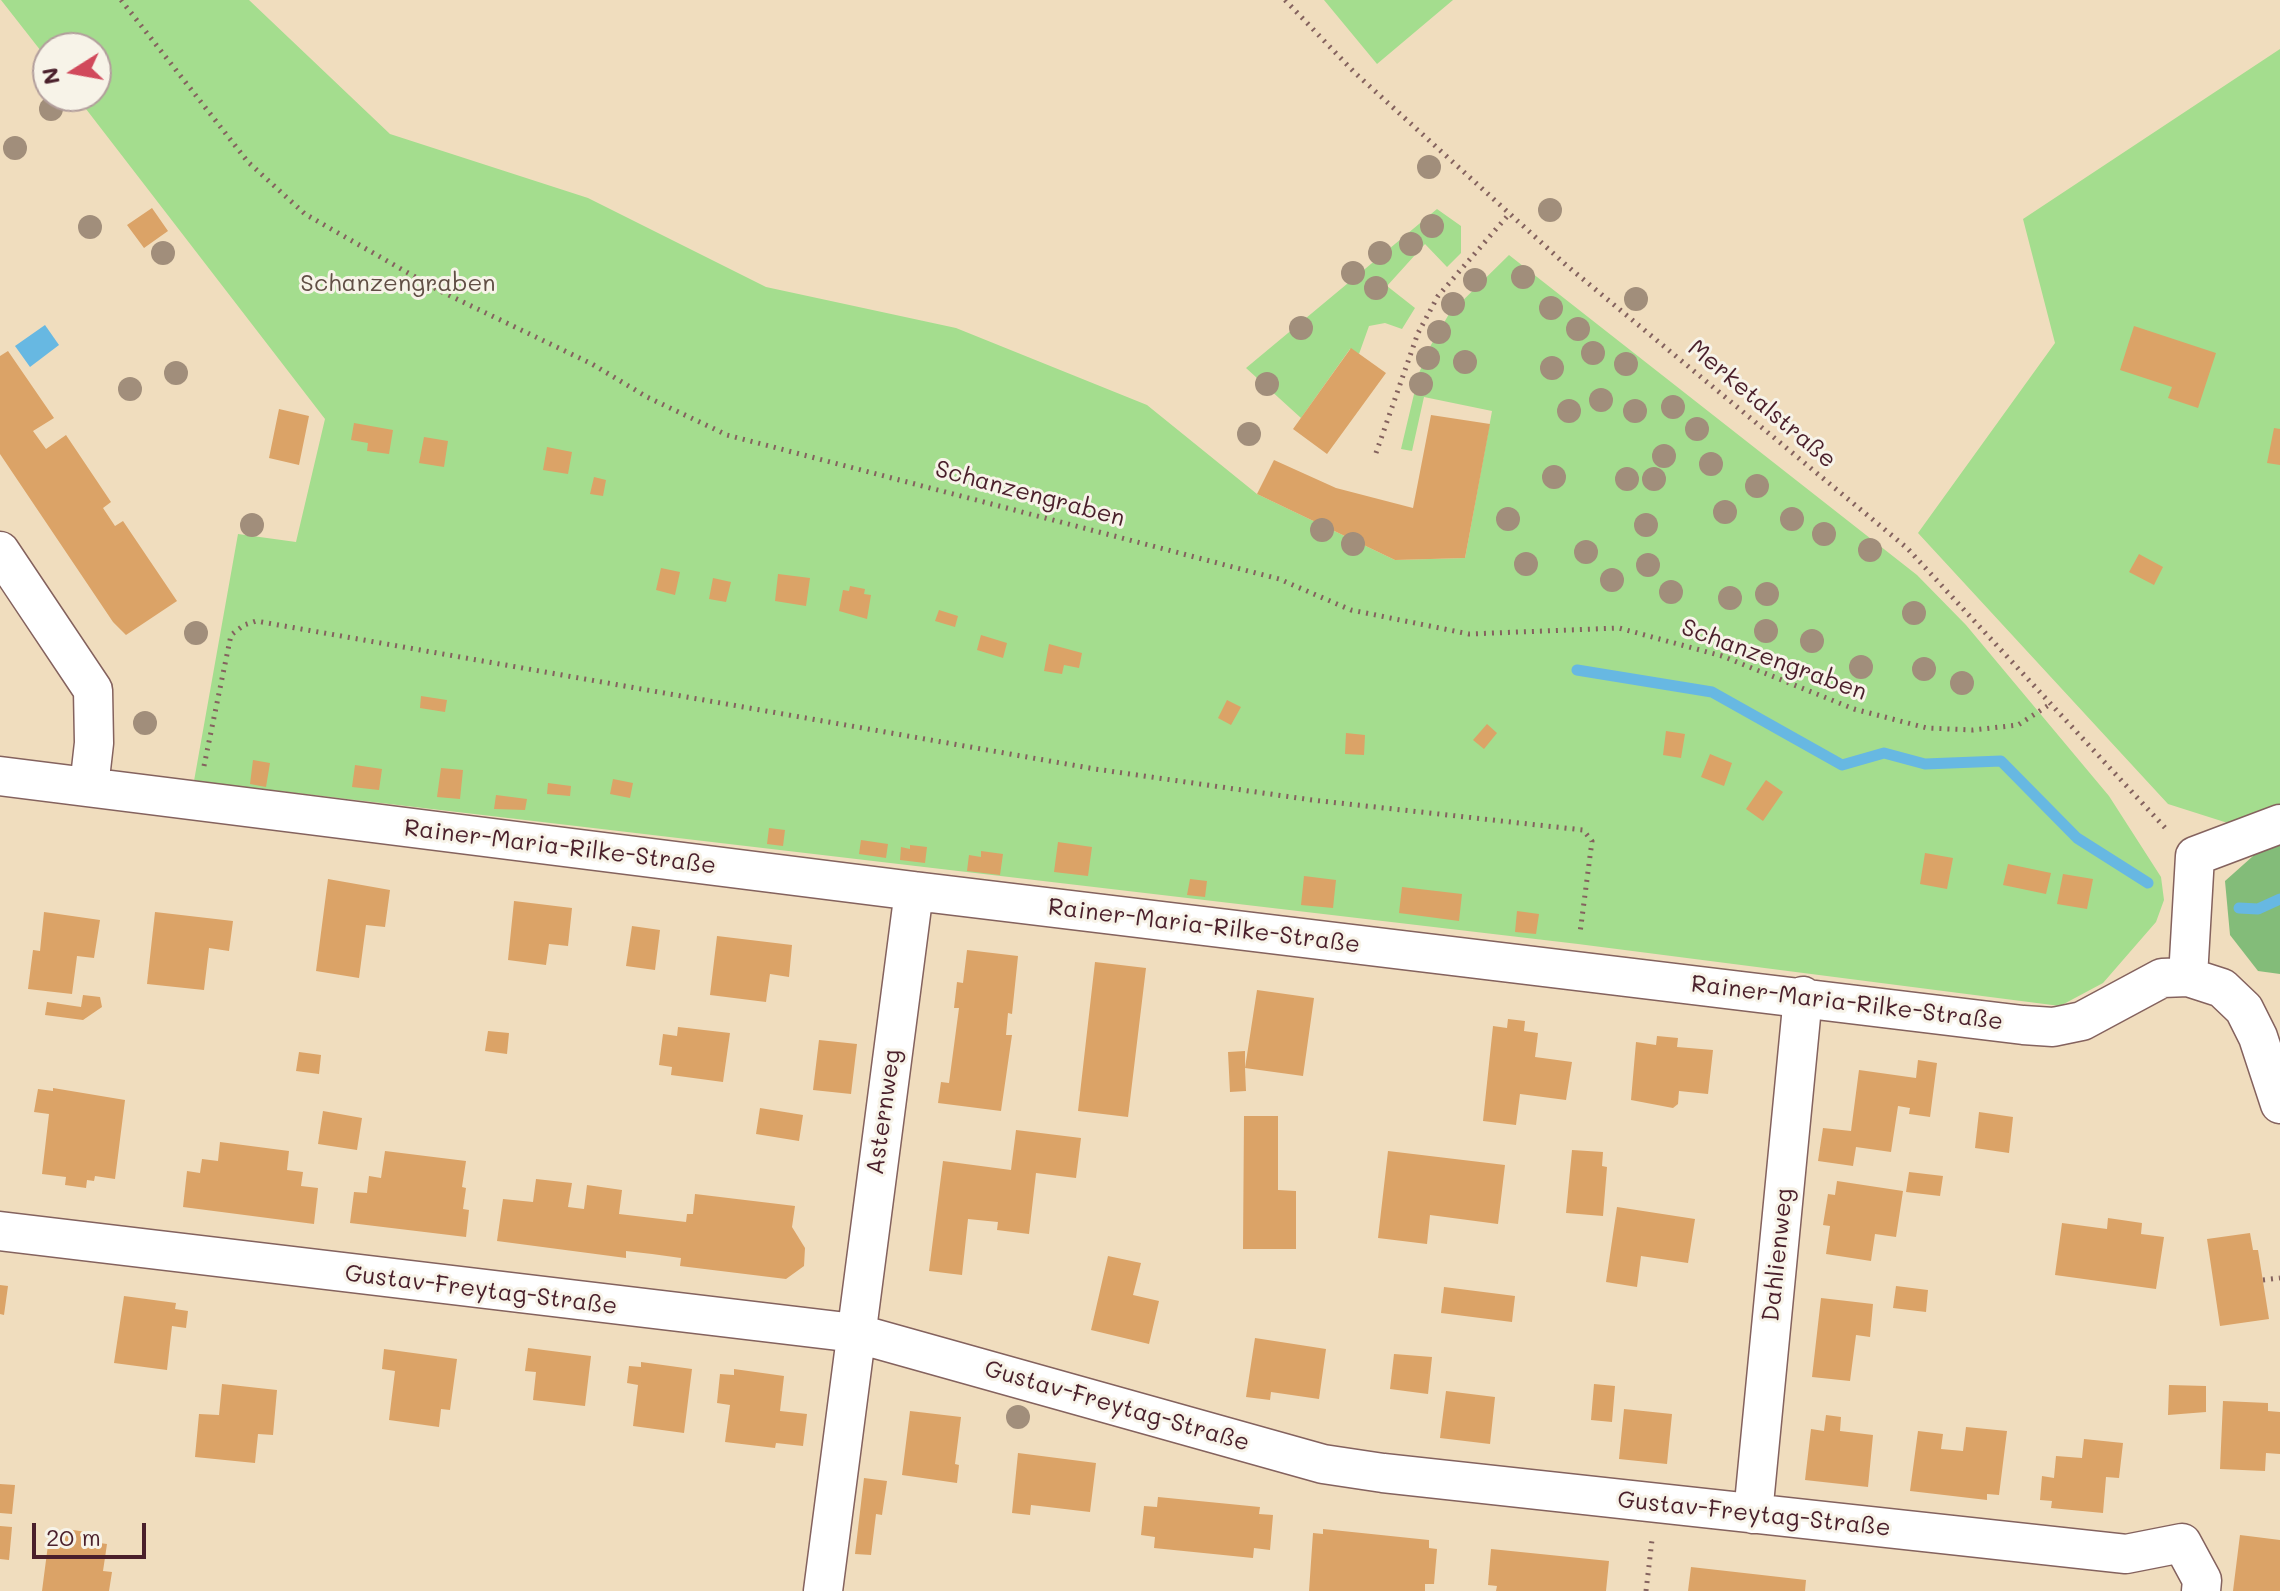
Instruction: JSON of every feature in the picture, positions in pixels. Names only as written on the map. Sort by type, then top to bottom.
[{"type":"street","points":[[0,551],[93,690],[94,743],[89,787]]},
{"type":"street","name":"Rainer-Maria-Rilke-Straße","points":[[0,776],[914,891],[2053,1027],[2082,1021],[2162,978],[2188,977]]},
{"type":"street","points":[[2280,824],[2195,856],[2188,977],[2222,988],[2244,1009],[2258,1037],[2280,1104]]},
{"type":"street","name":"Asternweg","points":[[823,1591],[914,891]]},
{"type":"street","name":"Dahlienweg","points":[[1753,1514],[1803,996]]},
{"type":"street","name":"Gustav-Freytag-Straße","points":[[0,1231],[855,1333],[1323,1464],[1657,1504],[2126,1554],[2182,1543],[2202,1580],[2201,1591]]},
{"type":"path","name":"Schanzengraben","points":[[121,0],[248,162],[305,214],[424,283],[592,364],[647,397],[727,435],[1279,579],[1351,610],[1469,634],[1619,628],[1722,656],[1854,709],[1927,728],[1973,730],[2018,725],[2052,703]]},
{"type":"path","name":"Merketalstraße","points":[[1285,0],[1354,72],[1566,265],[1907,548],[2158,822],[2195,856]]},
{"type":"path","points":[[1376,453],[1418,333],[1438,296],[1510,213]]},
{"type":"path","points":[[201,781],[231,635],[256,621],[1095,769],[1312,800],[1583,830],[1592,841],[1578,944]]},
{"type":"path","points":[[2263,1280],[2280,1278]]},
{"type":"path","points":[[1646,1591],[1657,1504]]},
{"type":"green space","points":[[1,0],[249,0],[390,134],[588,198],[766,287],[956,328],[1147,405],[1257,494],[1395,560],[1465,558],[1492,411],[1424,397],[1412,451],[1401,449],[1419,373],[1431,345],[1449,314],[1509,255],[1917,575],[1966,625],[2109,796],[2161,877],[2164,900],[2156,922],[2103,983],[2060,1006],[1578,944],[194,781],[238,534],[296,542],[325,419],[88,112],[112,112],[112,32],[32,32],[32,40]]},
{"type":"green space","points":[[1324,0],[1453,0],[1377,64]]},
{"type":"green space","points":[[2280,49],[2280,818],[2234,825],[2168,804],[1918,533],[2055,343],[2023,219]]},
{"type":"green space","points":[[1437,209],[1461,226],[1461,253],[1447,267],[1425,244],[1387,286],[1415,308],[1402,329],[1385,323],[1369,326],[1359,354],[1350,349],[1301,418],[1246,368]]},
{"type":"green space","points":[[2280,832],[2280,974],[2258,971],[2230,935],[2225,881]]},
{"type":"water","points":[[45,325],[59,345],[30,367],[15,346]]},
{"type":"building","points":[[152,208],[168,231],[144,248],[127,225]]},
{"type":"building","points":[[2134,326],[2216,353],[2198,408],[2168,398],[2172,387],[2120,370]]},
{"type":"building","points":[[1351,348],[1386,373],[1327,454],[1293,429]]},
{"type":"building","points":[[8,351],[54,418],[33,431],[46,449],[66,435],[111,502],[103,508],[115,526],[123,521],[177,601],[126,635],[113,622],[0,454],[0,356]]},
{"type":"building","points":[[279,409],[309,416],[299,465],[269,458]]},
{"type":"building","points":[[1431,415],[1490,424],[1465,558],[1395,560],[1257,494],[1274,460],[1336,488],[1413,508]]},
{"type":"building","points":[[354,423],[393,430],[389,454],[367,451],[368,443],[351,440]]},
{"type":"building","points":[[2274,428],[2280,429],[2280,465],[2267,463]]},
{"type":"building","points":[[424,437],[448,441],[444,467],[419,463]]},
{"type":"building","points":[[547,447],[572,452],[568,474],[543,470]]},
{"type":"building","points":[[594,477],[606,480],[603,496],[590,494]]},
{"type":"building","points":[[2139,554],[2163,567],[2154,585],[2129,572]]},
{"type":"building","points":[[661,568],[680,572],[675,595],[656,590]]},
{"type":"building","points":[[778,574],[810,578],[806,606],[775,601]]},
{"type":"building","points":[[713,578],[731,582],[726,602],[709,599]]},
{"type":"building","points":[[850,586],[865,589],[864,594],[871,595],[867,619],[839,611],[843,590],[849,591]]},
{"type":"building","points":[[939,610],[958,616],[955,627],[935,621]]},
{"type":"building","points":[[981,635],[1007,643],[1003,658],[977,650]]},
{"type":"building","points":[[1049,644],[1082,653],[1079,668],[1064,665],[1062,674],[1044,671]]},
{"type":"building","points":[[421,696],[447,700],[445,712],[420,708]]},
{"type":"building","points":[[1227,700],[1241,707],[1231,725],[1218,718]]},
{"type":"building","points":[[1487,724],[1497,733],[1484,749],[1473,740]]},
{"type":"building","points":[[1666,731],[1685,734],[1681,758],[1663,755]]},
{"type":"building","points":[[1346,733],[1365,735],[1364,755],[1345,754]]},
{"type":"building","points":[[1710,754],[1732,763],[1724,786],[1701,777]]},
{"type":"building","points":[[253,760],[270,763],[266,787],[250,784]]},
{"type":"building","points":[[355,765],[382,769],[379,790],[352,787]]},
{"type":"building","points":[[441,768],[463,770],[460,799],[437,797]]},
{"type":"building","points":[[613,779],[633,783],[630,798],[610,794]]},
{"type":"building","points":[[1766,780],[1783,792],[1763,821],[1746,809]]},
{"type":"building","points":[[548,783],[571,786],[570,796],[547,794]]},
{"type":"building","points":[[496,795],[527,799],[525,810],[494,809]]},
{"type":"building","points":[[769,828],[785,830],[783,846],[767,844]]},
{"type":"building","points":[[861,840],[888,844],[886,858],[859,854]]},
{"type":"building","points":[[1058,842],[1092,847],[1088,876],[1054,872]]},
{"type":"building","points":[[910,845],[927,847],[925,863],[900,860],[901,847],[910,849]]},
{"type":"building","points":[[981,851],[1003,854],[1000,875],[967,871],[969,855],[981,857]]},
{"type":"building","points":[[1925,853],[1953,858],[1947,889],[1920,884]]},
{"type":"building","points":[[2008,864],[2051,873],[2046,894],[2003,885]]},
{"type":"building","points":[[2063,874],[2093,879],[2087,909],[2057,904]]},
{"type":"building","points":[[1304,876],[1336,880],[1333,908],[1301,905]]},
{"type":"building","points":[[328,879],[390,890],[385,927],[366,925],[359,978],[316,971]]},
{"type":"building","points":[[1190,879],[1207,881],[1205,897],[1187,895]]},
{"type":"building","points":[[1402,887],[1462,894],[1459,921],[1399,913]]},
{"type":"building","points":[[514,901],[572,908],[568,946],[549,944],[546,965],[508,960]]},
{"type":"building","points":[[1517,911],[1539,914],[1536,934],[1515,932]]},
{"type":"building","points":[[44,912],[100,920],[94,958],[77,956],[72,994],[28,989],[33,950],[40,951]]},
{"type":"building","points":[[155,912],[233,921],[229,951],[209,948],[204,990],[147,984]]},
{"type":"building","points":[[632,926],[660,930],[655,970],[626,966]]},
{"type":"building","points":[[717,936],[792,945],[789,977],[770,974],[766,1002],[710,995]]},
{"type":"building","points":[[967,950],[1018,956],[1012,1014],[1008,1013],[1006,1035],[1012,1035],[1001,1111],[938,1103],[941,1082],[949,1083],[959,1008],[954,1008],[957,982],[963,983]]},
{"type":"building","points":[[1095,962],[1146,968],[1128,1117],[1078,1111]]},
{"type":"building","points":[[1257,990],[1314,998],[1303,1076],[1245,1068]]},
{"type":"building","points":[[83,995],[100,997],[102,1007],[83,1020],[45,1015],[47,1002],[81,1007]]},
{"type":"building","points":[[1508,1019],[1525,1021],[1524,1031],[1538,1033],[1535,1057],[1572,1062],[1566,1100],[1520,1094],[1516,1125],[1483,1121],[1493,1026],[1507,1028]]},
{"type":"building","points":[[678,1027],[730,1033],[723,1082],[671,1075],[672,1067],[659,1065],[663,1034],[677,1036]]},
{"type":"building","points":[[488,1031],[509,1033],[507,1054],[485,1051]]},
{"type":"building","points":[[1657,1036],[1678,1038],[1677,1047],[1713,1050],[1708,1094],[1679,1091],[1678,1104],[1673,1108],[1631,1100],[1636,1042],[1656,1045]]},
{"type":"building","points":[[819,1040],[857,1044],[851,1094],[813,1090]]},
{"type":"building","points":[[1245,1051],[1246,1091],[1230,1092],[1228,1052]]},
{"type":"building","points":[[299,1052],[321,1055],[319,1074],[296,1071]]},
{"type":"building","points":[[1918,1060],[1937,1063],[1930,1117],[1909,1114],[1910,1108],[1898,1106],[1891,1152],[1856,1147],[1853,1166],[1818,1161],[1823,1128],[1851,1131],[1859,1070],[1916,1078]]},
{"type":"building","points":[[53,1088],[125,1100],[115,1179],[95,1176],[94,1181],[87,1180],[86,1188],[65,1185],[66,1177],[42,1174],[49,1114],[34,1112],[38,1089],[53,1091]]},
{"type":"building","points":[[760,1108],[803,1115],[799,1141],[756,1134]]},
{"type":"building","points":[[323,1111],[362,1118],[357,1150],[318,1144]]},
{"type":"building","points":[[1979,1112],[2013,1117],[2009,1153],[1975,1148]]},
{"type":"building","points":[[1244,1116],[1278,1116],[1278,1190],[1296,1191],[1296,1249],[1243,1249]]},
{"type":"building","points":[[1016,1130],[1081,1138],[1076,1178],[1036,1173],[1029,1234],[997,1230],[998,1222],[968,1219],[962,1275],[929,1271],[943,1161],[1011,1170]]},
{"type":"building","points":[[220,1142],[289,1151],[287,1170],[303,1172],[301,1186],[318,1188],[314,1224],[183,1207],[187,1171],[200,1173],[202,1159],[218,1161]]},
{"type":"building","points":[[1572,1150],[1603,1152],[1602,1166],[1607,1167],[1603,1216],[1566,1213]]},
{"type":"building","points":[[385,1151],[466,1161],[462,1187],[466,1188],[463,1209],[469,1210],[466,1237],[350,1223],[354,1192],[367,1193],[369,1176],[381,1178]]},
{"type":"building","points":[[1388,1151],[1505,1165],[1498,1224],[1430,1215],[1427,1244],[1378,1238]]},
{"type":"building","points":[[1909,1172],[1943,1176],[1940,1196],[1906,1192]]},
{"type":"building","points":[[536,1179],[572,1183],[568,1207],[584,1209],[587,1185],[622,1190],[619,1214],[686,1222],[687,1214],[693,1214],[695,1194],[795,1206],[792,1227],[805,1248],[804,1266],[786,1279],[680,1266],[681,1258],[652,1254],[626,1251],[626,1258],[497,1241],[503,1199],[533,1202]]},
{"type":"building","points":[[1837,1181],[1903,1191],[1896,1237],[1875,1234],[1871,1261],[1826,1254],[1830,1226],[1823,1225],[1828,1194],[1835,1195]]},
{"type":"building","points":[[1617,1207],[1695,1219],[1688,1263],[1641,1256],[1637,1287],[1606,1282]]},
{"type":"building","points":[[2108,1218],[2142,1223],[2141,1234],[2164,1237],[2156,1289],[2055,1275],[2062,1223],[2107,1229]]},
{"type":"building","points":[[2250,1233],[2253,1250],[2258,1250],[2269,1319],[2220,1326],[2207,1239]]},
{"type":"building","points":[[1108,1256],[1141,1263],[1133,1295],[1159,1301],[1149,1344],[1091,1330]]},
{"type":"building","points":[[0,1285],[8,1286],[4,1315],[0,1314]]},
{"type":"building","points":[[1896,1286],[1928,1290],[1926,1312],[1893,1308]]},
{"type":"building","points":[[1444,1287],[1515,1296],[1512,1322],[1441,1313]]},
{"type":"building","points":[[124,1296],[176,1303],[175,1309],[188,1311],[186,1328],[172,1326],[167,1370],[114,1363]]},
{"type":"building","points":[[1821,1298],[1873,1304],[1870,1337],[1856,1335],[1850,1381],[1812,1377]]},
{"type":"building","points":[[1255,1338],[1326,1349],[1319,1399],[1271,1392],[1270,1400],[1246,1397]]},
{"type":"building","points":[[528,1348],[591,1356],[585,1406],[533,1400],[536,1372],[525,1371]]},
{"type":"building","points":[[384,1349],[457,1359],[450,1410],[441,1409],[439,1427],[389,1420],[395,1371],[382,1369]]},
{"type":"building","points":[[1394,1354],[1432,1357],[1428,1394],[1390,1389]]},
{"type":"building","points":[[641,1362],[692,1369],[684,1433],[633,1426],[638,1385],[627,1383],[629,1366],[641,1367]]},
{"type":"building","points":[[734,1369],[784,1376],[780,1411],[807,1414],[803,1446],[776,1443],[775,1448],[725,1442],[730,1405],[717,1403],[720,1374],[734,1375]]},
{"type":"building","points":[[222,1384],[277,1390],[273,1435],[258,1434],[255,1463],[195,1457],[199,1414],[219,1415]]},
{"type":"building","points":[[1594,1384],[1615,1386],[1612,1422],[1591,1420]]},
{"type":"building","points":[[2169,1385],[2206,1386],[2206,1412],[2168,1415]]},
{"type":"building","points":[[1446,1391],[1495,1397],[1490,1444],[1440,1438]]},
{"type":"building","points":[[2223,1401],[2268,1403],[2268,1411],[2280,1412],[2280,1454],[2266,1453],[2265,1471],[2220,1469]]},
{"type":"building","points":[[1624,1409],[1672,1414],[1667,1464],[1619,1459]]},
{"type":"building","points":[[910,1411],[961,1417],[955,1464],[959,1465],[957,1483],[902,1475]]},
{"type":"building","points":[[1826,1415],[1841,1417],[1840,1431],[1873,1435],[1868,1487],[1805,1480],[1811,1429],[1824,1431]]},
{"type":"building","points":[[1966,1427],[2007,1431],[1999,1495],[1987,1494],[1987,1500],[1910,1491],[1918,1431],[1943,1434],[1941,1449],[1963,1451]]},
{"type":"building","points":[[2084,1439],[2123,1443],[2119,1478],[2106,1477],[2103,1513],[2051,1508],[2052,1501],[2040,1500],[2042,1476],[2054,1478],[2056,1456],[2082,1458]]},
{"type":"building","points":[[1018,1453],[1096,1463],[1090,1512],[1031,1505],[1030,1515],[1012,1513]]},
{"type":"building","points":[[864,1478],[887,1481],[882,1515],[876,1514],[871,1555],[855,1554]]},
{"type":"building","points":[[0,1484],[15,1485],[12,1514],[0,1513]]},
{"type":"building","points":[[1158,1497],[1260,1507],[1259,1514],[1273,1515],[1270,1550],[1254,1548],[1253,1558],[1154,1548],[1155,1537],[1141,1535],[1144,1506],[1157,1507]]},
{"type":"building","points":[[0,1526],[12,1527],[9,1560],[0,1559]]},
{"type":"building","points":[[67,1529],[86,1532],[85,1541],[107,1544],[103,1571],[112,1572],[109,1591],[42,1591],[49,1537],[65,1539]]},
{"type":"building","points":[[1323,1529],[1429,1540],[1429,1548],[1437,1549],[1434,1584],[1425,1584],[1425,1591],[1309,1591],[1313,1533],[1323,1534]]},
{"type":"building","points":[[2240,1535],[2280,1540],[2280,1591],[2233,1591]]},
{"type":"building","points":[[1491,1549],[1609,1561],[1606,1591],[1496,1591],[1497,1586],[1488,1585]]},
{"type":"building","points":[[1691,1567],[1806,1580],[1805,1591],[1688,1591]]},
{"type":"waterway","points":[[1577,670],[1712,692],[1842,765],[1884,753],[1925,764],[2001,761],[2077,838],[2148,883]]},
{"type":"waterway","points":[[2239,908],[2258,909],[2280,899]]}]
